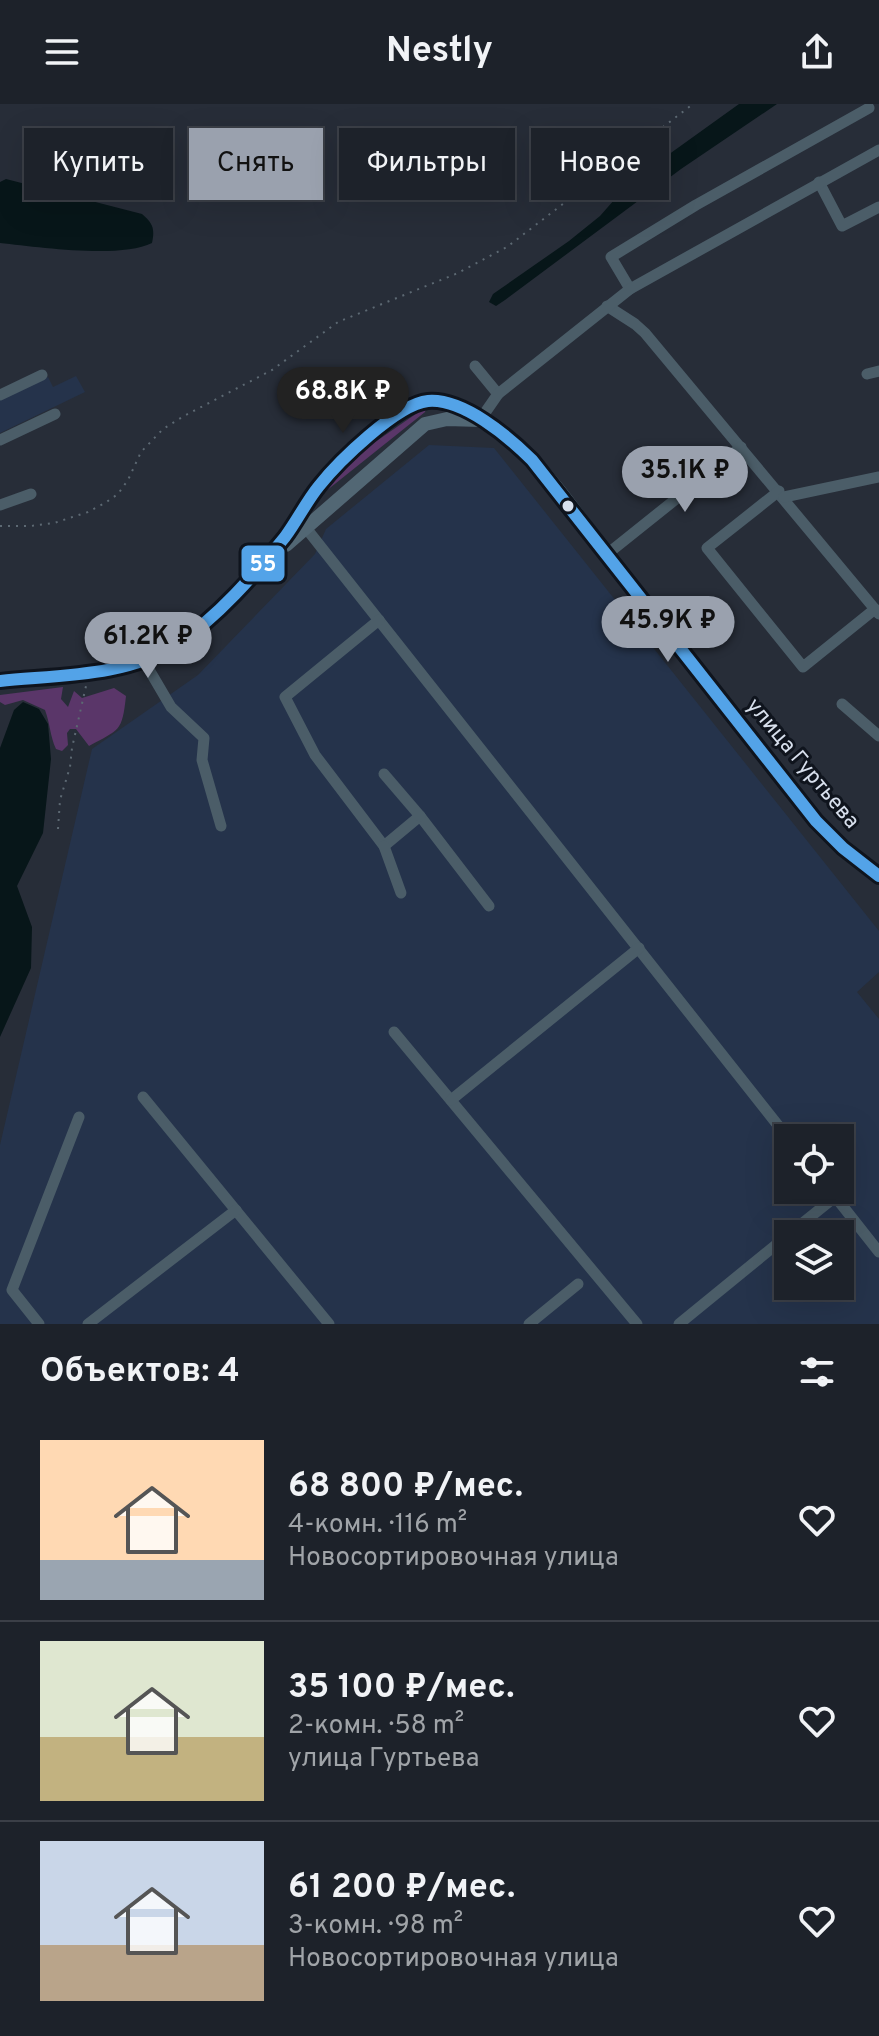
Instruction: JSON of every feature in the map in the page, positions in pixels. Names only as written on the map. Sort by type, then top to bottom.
[{"type":"main road","name":"улица Гуртьева","points":[[249,577],[286,535],[334,468],[370,436],[415,404],[440,402],[461,408],[520,448],[816,821],[843,848],[879,876]]},
{"type":"main road","points":[[0,681],[116,667],[160,655],[191,634],[249,577],[425,424],[447,419],[480,420]]},
{"type":"street","points":[[630,289],[611,257],[696,205],[869,108]]},
{"type":"street","points":[[480,420],[498,394],[630,289],[879,150]]},
{"type":"street","points":[[819,182],[842,226],[879,207]]},
{"type":"street","points":[[607,306],[645,333],[782,494],[877,611],[803,667],[707,548],[782,494],[879,477]]},
{"type":"street","points":[[475,366],[498,394]]},
{"type":"street","points":[[0,395],[42,375]]},
{"type":"street","points":[[0,440],[55,414]]},
{"type":"street","points":[[606,555],[741,447]]},
{"type":"street","points":[[0,505],[31,494]]},
{"type":"street","points":[[306,528],[777,1124]]},
{"type":"street","points":[[379,620],[285,697],[315,755],[384,846],[401,893]]},
{"type":"street","points":[[144,661],[171,707],[204,738],[202,760],[221,826]]},
{"type":"street","points":[[842,704],[879,736]]},
{"type":"street","points":[[384,774],[489,906]]},
{"type":"street","points":[[384,846],[420,816]]},
{"type":"street","points":[[451,1100],[639,948]]},
{"type":"street","points":[[394,1032],[637,1324]]},
{"type":"street","points":[[143,1097],[329,1324]]},
{"type":"street","points":[[39,1324],[12,1290],[79,1117]]},
{"type":"street","points":[[804,1220],[820,1204]]},
{"type":"street","points":[[841,1204],[879,1252]]},
{"type":"street","points":[[88,1324],[236,1210]]},
{"type":"street","points":[[679,1324],[774,1246]]},
{"type":"street","points":[[529,1324],[578,1284]]},
{"type":"path","points":[[0,526],[54,523],[105,503],[118,494],[141,452],[163,429],[272,370],[338,322],[458,273],[507,247],[693,104]]},
{"type":"path","points":[[58,829],[60,800],[84,697]]},
{"type":"shaded area","points":[[739,104],[777,104],[669,178],[669,154]]},
{"type":"shaded area","points":[[6,179],[24,184],[24,200],[88,200],[142,214],[152,227],[152,243],[138,248],[100,251],[0,243],[0,182]]},
{"type":"shaded area","points":[[614,200],[639,200],[505,300],[496,306],[489,302],[493,294],[600,216]]},
{"type":"shaded area","points":[[76,376],[85,392],[0,433],[0,399],[48,377],[53,387]]},
{"type":"shaded area","points":[[426,409],[425,412],[321,495],[321,489],[349,460]]},
{"type":"shaded area","points":[[429,445],[494,448],[879,931],[879,972],[857,992],[879,1019],[879,1324],[0,1324],[0,1145],[92,749],[198,675],[315,554],[326,529]]},
{"type":"shaded area","points":[[63,687],[61,699],[68,707],[74,691],[82,698],[114,688],[126,696],[118,728],[89,746],[76,729],[70,729],[67,733],[68,745],[62,751],[56,749],[45,710],[23,700],[5,705],[0,702],[0,695]]},
{"type":"shaded area","points":[[23,702],[39,709],[48,724],[51,759],[43,833],[17,886],[32,927],[31,968],[0,1037],[0,748],[14,710]]},
{"type":"transit line","name":"55","points":[[0,681],[114,669],[157,655],[177,644],[207,621],[248,580],[285,537],[319,486],[354,449],[401,412],[428,401],[442,402],[470,412],[484,421],[532,460],[816,821],[843,848],[879,876]]}]
